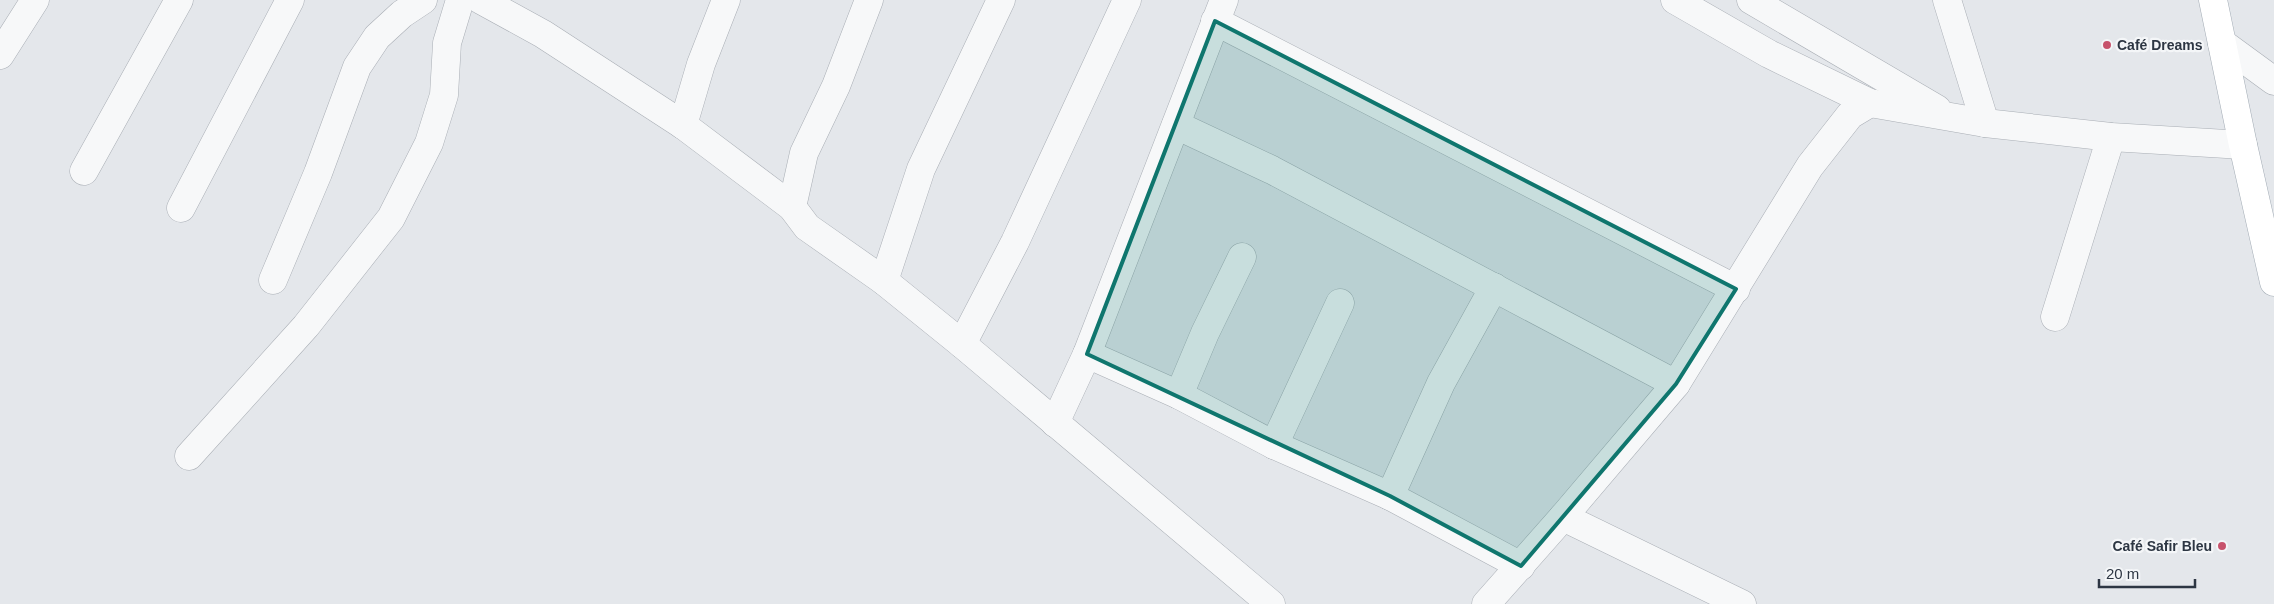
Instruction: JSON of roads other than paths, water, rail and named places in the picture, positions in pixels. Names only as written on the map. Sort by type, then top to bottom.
[{"type":"main road","points":[[2213,0],[2242,145],[2274,282]]},
{"type":"street","points":[[0,56],[35,0]]},
{"type":"street","points":[[84,171],[178,0]]},
{"type":"street","points":[[181,208],[290,0]]},
{"type":"street","points":[[273,280],[318,173],[356,67],[377,37],[402,14],[423,0]]},
{"type":"street","points":[[189,456],[306,326],[391,218],[430,142],[444,95],[447,43],[460,0]]},
{"type":"street","points":[[481,0],[543,34],[684,126],[792,207],[807,227],[884,281],[962,344],[1271,604]]},
{"type":"street","points":[[684,126],[702,64],[726,0]]},
{"type":"street","points":[[792,207],[804,153],[836,86],[869,0]]},
{"type":"street","points":[[884,281],[920,169],[1001,0]]},
{"type":"street","points":[[962,344],[1015,242],[1127,0]]},
{"type":"street","points":[[1675,0],[1769,54],[1870,104],[1985,122],[2111,137],[2242,145]]},
{"type":"street","points":[[1751,0],[1951,117]]},
{"type":"street","points":[[1947,0],[1985,122]]},
{"type":"street","points":[[1055,423],[1087,354],[1219,10],[1736,289]]},
{"type":"street","points":[[2222,43],[2274,81]]},
{"type":"street","points":[[1486,604],[1521,566],[1676,384],[1810,166],[1850,115],[1870,104]]},
{"type":"street","points":[[1176,125],[1272,170],[1676,384]]},
{"type":"street","points":[[2055,318],[2111,137]]},
{"type":"street","points":[[1179,394],[1205,333],[1242,257]]},
{"type":"street","points":[[1390,496],[1441,383],[1494,287]]},
{"type":"street","points":[[1274,445],[1340,304]]},
{"type":"street","points":[[1087,354],[1179,394],[1274,445],[1390,496],[1521,566]]},
{"type":"street","points":[[1563,517],[1742,604]]},
{"type":"place","name":"Café Dreams","points":[[2107,45]]},
{"type":"place","name":"Café Safir Bleu","points":[[2222,546]]}]
